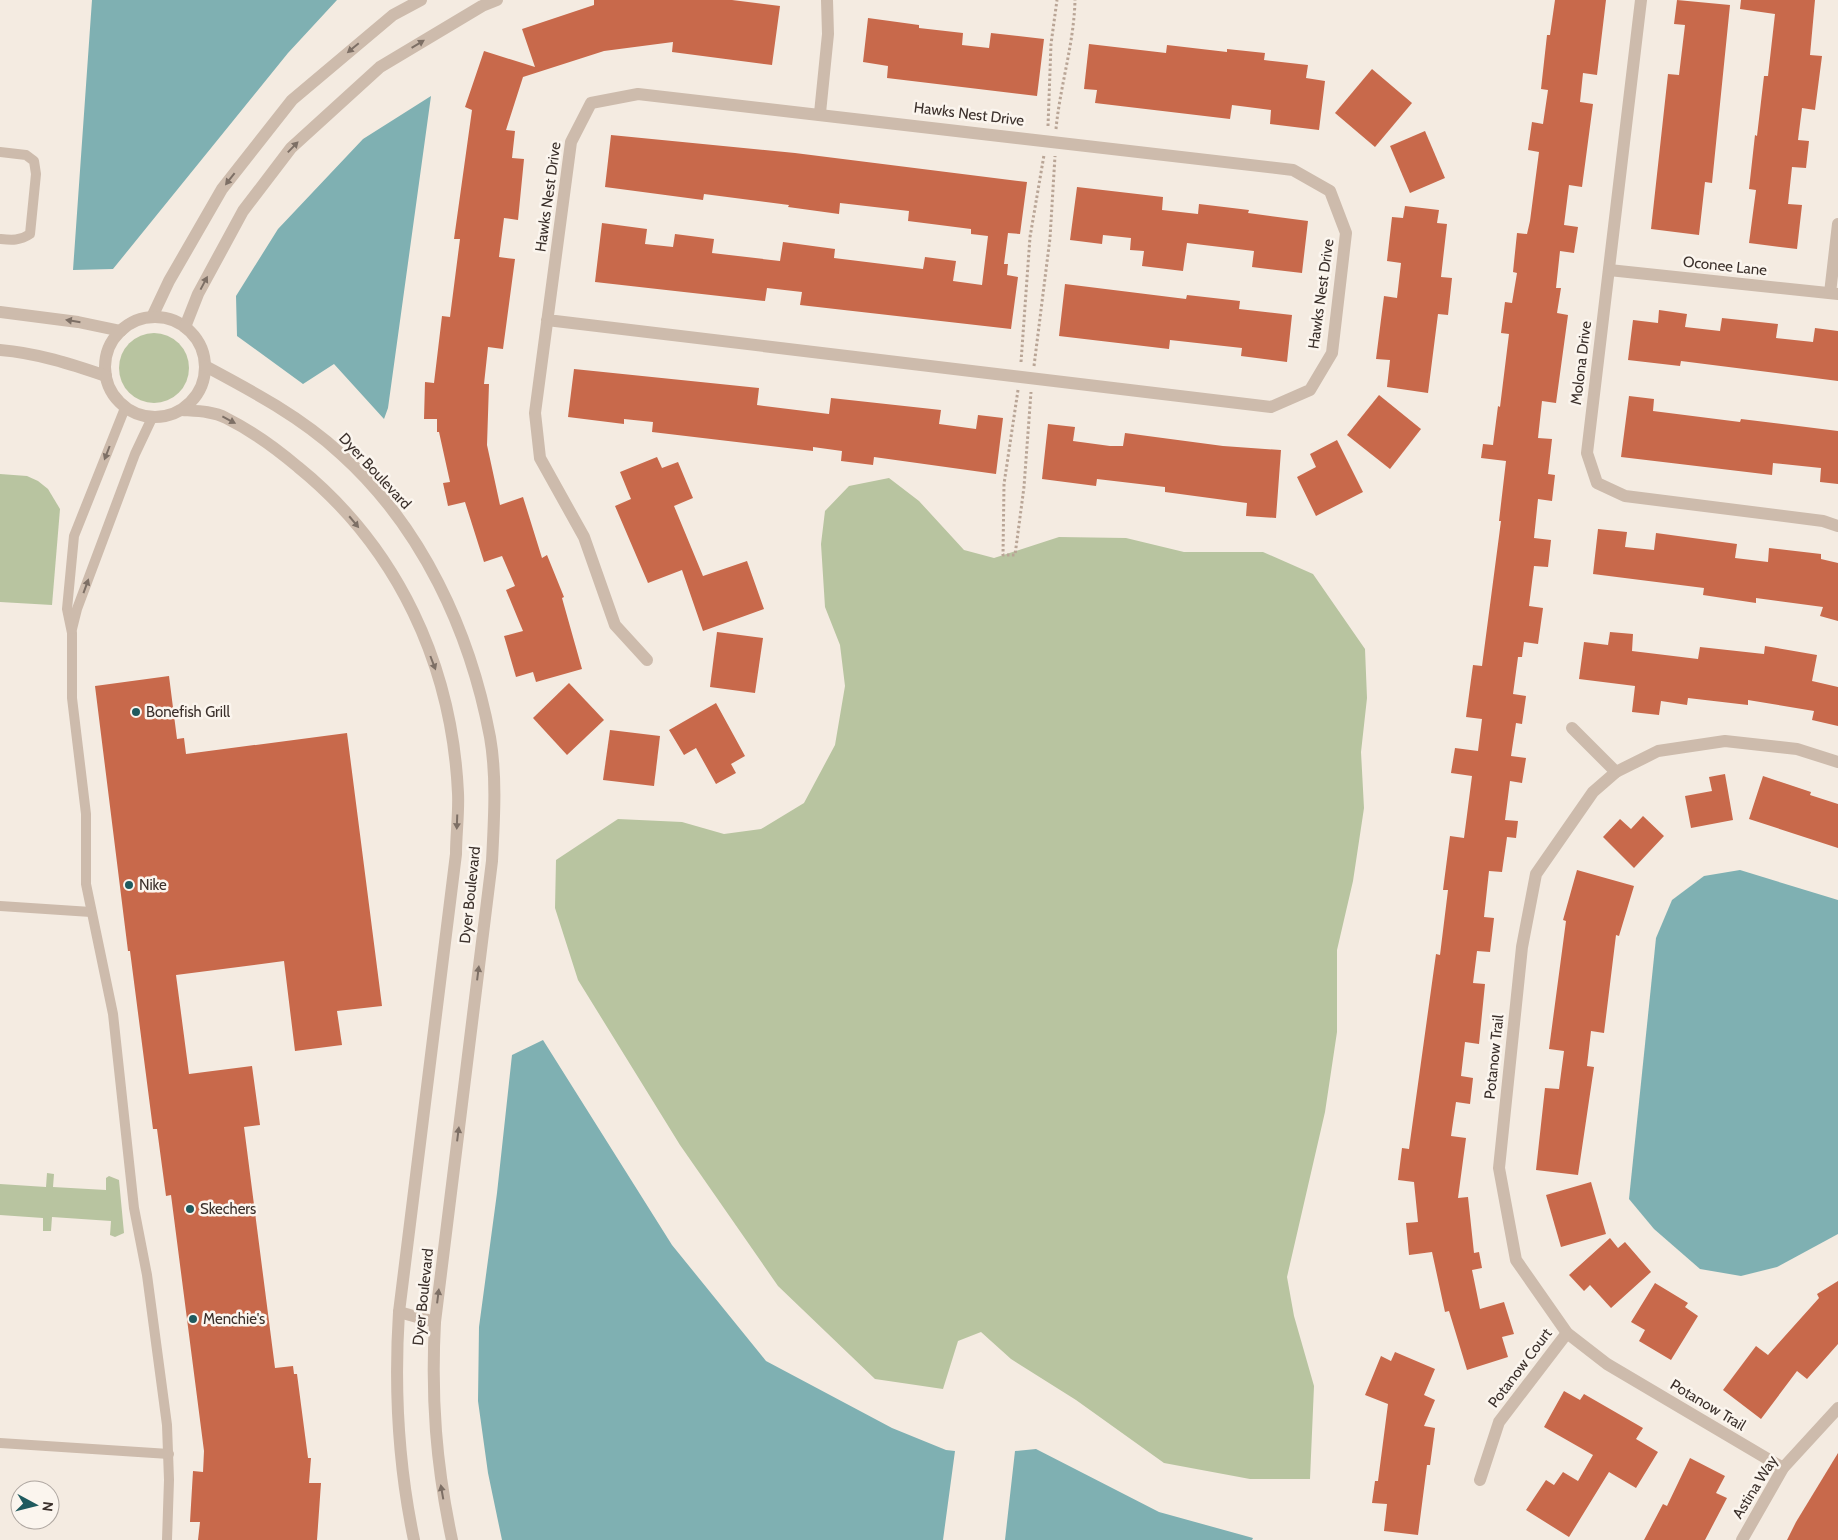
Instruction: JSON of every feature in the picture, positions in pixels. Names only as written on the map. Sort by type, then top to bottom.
[{"type":"street","points":[[152,318],[169,281],[222,189],[292,100],[392,15],[421,0]]},
{"type":"street","points":[[185,327],[198,294],[243,211],[291,148],[380,67],[482,6],[497,0]]},
{"type":"street","points":[[820,113],[828,34],[827,0]]},
{"type":"street","name":"Molona Drive","points":[[1641,0],[1586,453],[1597,483],[1625,496],[1824,521],[1838,526]]},
{"type":"street","name":"Hawks Nest Drive","points":[[638,94],[820,113],[1293,170],[1330,191],[1346,233],[1332,353],[1310,390],[1271,407],[547,320],[571,142],[591,103],[638,94]]},
{"type":"street","points":[[1834,294],[1838,224]]},
{"type":"street","name":"Oconee Lane","points":[[1609,270],[1834,294]]},
{"type":"street","points":[[0,312],[78,322],[121,331]]},
{"type":"street","points":[[152,318],[170,319],[185,327],[195,338],[202,351],[205,366],[203,383],[195,398],[182,410],[168,416],[152,418],[125,408],[112,394],[106,376],[106,360],[111,344],[121,331],[135,321],[152,318]]},
{"type":"street","points":[[547,320],[535,413],[540,458],[584,537],[615,625],[647,660]]},
{"type":"street","points":[[0,350],[18,351],[66,362],[106,376]]},
{"type":"street","name":"Dyer Boulevard","points":[[205,366],[290,414],[342,454],[390,507],[444,593],[471,658],[490,738],[494,803],[492,861],[435,1322],[433,1414],[441,1485],[452,1540]]},
{"type":"street","name":"Dyer Boulevard","points":[[182,410],[226,418],[283,454],[328,490],[377,549],[412,606],[439,680],[453,743],[456,777],[456,854],[399,1312],[396,1405],[404,1495],[414,1540]]},
{"type":"street","points":[[1572,728],[1616,772]]},
{"type":"street","name":"Potanow Trail","points":[[1783,1468],[1607,1364],[1567,1333],[1516,1260],[1499,1168],[1522,947],[1536,874],[1593,792],[1616,772],[1658,751],[1725,741],[1797,749],[1838,762]]},
{"type":"street","points":[[399,1312],[435,1322]]},
{"type":"street","name":"Potanow Court","points":[[1480,1480],[1499,1422],[1567,1333]]},
{"type":"street","name":"Astina Way","points":[[1742,1540],[1783,1468],[1838,1408]]},
{"type":"lane","points":[[0,152],[26,155],[34,161],[36,174],[30,234],[24,238],[13,240],[0,239]]},
{"type":"lane","points":[[125,408],[74,536],[67,609],[72,633],[72,698],[83,775],[86,814],[86,884],[114,1023],[134,1208],[158,1350],[169,1454],[167,1540]]},
{"type":"lane","points":[[72,633],[77,610],[135,454],[152,418]]},
{"type":"lane","points":[[0,906],[91,912]]},
{"type":"lane","points":[[0,1443],[169,1454]]},
{"type":"path","points":[[1057,0],[1051,44],[1051,141],[1050,238],[1026,378],[1015,418],[1004,484],[1003,555],[1015,555],[1024,487],[1026,378],[1024,290],[1030,237],[1051,141],[1070,49],[1075,0]]},
{"type":"green space","points":[[161,333],[174,339],[183,348],[187,354],[189,368],[187,382],[179,393],[168,401],[147,403],[140,401],[129,393],[121,382],[119,361],[121,354],[129,343],[140,335]]},
{"type":"green space","points":[[0,474],[27,476],[38,481],[48,489],[60,509],[52,605],[0,602]]},
{"type":"green space","points":[[889,478],[919,501],[964,550],[994,558],[1059,537],[1126,538],[1184,552],[1263,552],[1313,574],[1365,649],[1367,698],[1361,752],[1364,808],[1353,881],[1337,950],[1337,1032],[1325,1112],[1287,1277],[1294,1316],[1314,1386],[1310,1479],[1250,1479],[1164,1463],[1076,1400],[1011,1359],[981,1332],[958,1341],[943,1389],[875,1379],[778,1286],[680,1145],[578,980],[555,908],[556,860],[618,819],[682,822],[724,834],[761,829],[804,803],[835,745],[845,686],[840,645],[825,607],[821,544],[825,511],[849,486]]},
{"type":"green space","points":[[47,1173],[54,1174],[53,1187],[106,1190],[106,1178],[109,1176],[119,1180],[124,1233],[115,1237],[110,1235],[111,1221],[52,1217],[51,1231],[43,1231],[43,1218],[0,1215],[0,1184],[46,1187]]},
{"type":"water","points":[[92,0],[337,0],[288,53],[113,269],[73,270]]},
{"type":"water","points":[[431,96],[388,408],[384,419],[334,364],[303,384],[237,336],[236,296],[278,229],[363,139]]},
{"type":"water","points":[[1740,870],[1838,900],[1838,1234],[1777,1267],[1741,1276],[1700,1269],[1654,1229],[1629,1199],[1656,938],[1672,900],[1704,876]]},
{"type":"water","points":[[543,1040],[672,1245],[766,1361],[892,1428],[946,1450],[955,1451],[943,1540],[502,1540],[488,1473],[478,1401],[479,1327],[497,1193],[512,1055]]},
{"type":"water","points":[[1036,1449],[1159,1512],[1253,1538],[1252,1540],[1005,1540],[1015,1451]]},
{"type":"building","points":[[594,0],[732,0],[780,6],[772,65],[672,52],[673,42],[604,51],[523,77],[506,130],[515,131],[512,158],[524,159],[518,220],[504,218],[499,257],[515,259],[503,349],[488,347],[484,384],[489,384],[487,445],[500,505],[523,497],[542,558],[547,555],[564,597],[562,598],[582,669],[536,682],[533,672],[516,677],[504,636],[523,631],[506,590],[515,586],[502,556],[484,562],[465,502],[448,506],[443,483],[450,482],[439,432],[437,432],[437,419],[424,419],[425,382],[434,383],[442,316],[450,317],[460,239],[454,239],[472,110],[465,107],[484,51],[535,67],[522,29],[594,5]]},
{"type":"building","points":[[1555,0],[1606,0],[1597,75],[1583,73],[1580,102],[1593,104],[1582,187],[1569,185],[1564,225],[1578,227],[1574,253],[1560,251],[1556,288],[1561,288],[1557,313],[1568,315],[1556,403],[1542,401],[1538,438],[1552,439],[1548,474],[1555,475],[1552,501],[1538,499],[1534,538],[1551,540],[1548,567],[1534,566],[1529,606],[1543,608],[1538,644],[1524,642],[1522,657],[1518,657],[1513,694],[1526,696],[1522,724],[1516,723],[1511,756],[1526,758],[1522,783],[1510,781],[1505,820],[1518,821],[1516,838],[1507,837],[1502,872],[1489,871],[1484,917],[1494,918],[1490,952],[1477,951],[1473,983],[1485,984],[1479,1044],[1465,1042],[1461,1076],[1473,1078],[1470,1104],[1456,1102],[1451,1136],[1466,1138],[1458,1198],[1468,1197],[1474,1253],[1479,1252],[1482,1268],[1472,1270],[1480,1309],[1504,1302],[1514,1334],[1502,1337],[1508,1357],[1467,1370],[1449,1311],[1445,1312],[1432,1252],[1409,1255],[1406,1223],[1418,1222],[1414,1182],[1398,1180],[1402,1148],[1409,1149],[1436,954],[1440,955],[1448,890],[1443,890],[1450,836],[1464,838],[1472,776],[1451,773],[1455,748],[1478,751],[1482,719],[1466,717],[1473,665],[1482,666],[1501,521],[1499,521],[1506,461],[1481,458],[1483,444],[1493,445],[1498,406],[1500,407],[1509,334],[1501,333],[1505,302],[1512,303],[1517,273],[1513,272],[1517,233],[1527,234],[1530,221],[1539,152],[1528,150],[1532,122],[1543,124],[1548,90],[1541,89],[1547,35],[1550,35]]},
{"type":"building","points":[[1677,0],[1730,5],[1712,183],[1705,182],[1699,235],[1651,229],[1668,74],[1679,75],[1685,25],[1674,24]]},
{"type":"building","points":[[1741,0],[1815,0],[1810,55],[1822,56],[1815,110],[1802,108],[1798,140],[1809,141],[1806,168],[1792,167],[1788,204],[1802,205],[1797,249],[1749,243],[1756,190],[1749,189],[1755,135],[1757,136],[1764,76],[1768,76],[1775,14],[1740,9]]},
{"type":"building","points":[[868,18],[919,25],[919,28],[963,33],[962,45],[989,48],[991,33],[1044,39],[1037,96],[887,78],[888,66],[863,62]]},
{"type":"building","points":[[1089,44],[1166,53],[1167,45],[1227,52],[1227,49],[1265,53],[1264,60],[1308,65],[1306,78],[1325,81],[1319,130],[1270,124],[1271,110],[1232,105],[1230,119],[1095,103],[1097,90],[1084,89]]},
{"type":"building","points":[[1372,69],[1412,103],[1375,147],[1335,113]]},
{"type":"building","points":[[1425,131],[1445,178],[1410,193],[1390,146]]},
{"type":"building","points":[[611,135],[795,153],[1027,182],[1020,234],[1008,233],[1004,264],[1008,264],[1007,275],[1018,277],[1011,329],[800,305],[802,292],[767,288],[765,301],[595,282],[602,223],[647,229],[645,244],[673,247],[675,234],[714,239],[712,253],[780,261],[783,242],[835,249],[834,258],[923,269],[925,257],[956,261],[953,281],[982,285],[988,236],[971,234],[971,229],[908,221],[909,211],[840,203],[839,214],[788,207],[789,205],[704,194],[703,200],[605,187]]},
{"type":"building","points":[[1077,187],[1163,197],[1162,210],[1198,214],[1199,204],[1249,210],[1248,213],[1308,221],[1302,273],[1252,267],[1254,251],[1187,243],[1183,271],[1142,266],[1144,251],[1130,250],[1131,238],[1103,235],[1102,244],[1070,240]]},
{"type":"building","points":[[1405,206],[1439,210],[1437,223],[1447,224],[1441,277],[1452,278],[1448,315],[1438,314],[1428,393],[1387,387],[1390,360],[1376,359],[1384,296],[1397,298],[1401,263],[1387,261],[1392,217],[1403,218]]},
{"type":"building","points":[[1065,284],[1186,299],[1187,295],[1240,301],[1239,309],[1292,315],[1287,362],[1241,356],[1242,348],[1170,340],[1169,349],[1059,336]]},
{"type":"building","points":[[1659,310],[1687,314],[1685,327],[1720,331],[1722,318],[1778,324],[1776,338],[1813,342],[1815,328],[1838,331],[1838,381],[1681,361],[1680,366],[1628,360],[1633,320],[1658,323]]},
{"type":"building","points":[[574,369],[759,388],[757,405],[829,414],[831,398],[941,410],[939,424],[976,429],[978,415],[1003,418],[996,474],[874,457],[873,465],[841,461],[842,451],[813,447],[813,451],[652,432],[653,422],[624,419],[624,424],[568,417]]},
{"type":"building","points":[[1379,395],[1421,429],[1390,469],[1347,435]]},
{"type":"building","points":[[1629,396],[1654,399],[1653,411],[1740,422],[1741,419],[1838,431],[1838,484],[1820,482],[1821,468],[1773,463],[1772,475],[1621,457]]},
{"type":"building","points":[[1048,424],[1075,427],[1073,441],[1110,446],[1123,446],[1125,433],[1223,446],[1281,450],[1276,518],[1246,516],[1247,503],[1165,492],[1165,487],[1097,479],[1096,486],[1042,479]]},
{"type":"building","points":[[1337,440],[1363,492],[1316,516],[1297,477],[1316,467],[1310,454]]},
{"type":"building","points":[[657,457],[662,468],[678,462],[693,498],[674,506],[703,576],[747,561],[764,609],[703,631],[682,570],[648,583],[615,506],[631,499],[620,472]]},
{"type":"building","points":[[1598,529],[1627,532],[1625,547],[1654,550],[1656,533],[1737,544],[1735,558],[1768,562],[1769,548],[1821,554],[1821,559],[1838,563],[1838,621],[1820,616],[1823,607],[1756,598],[1756,603],[1703,595],[1704,588],[1593,574]]},
{"type":"building","points":[[717,632],[763,638],[755,693],[710,687]]},
{"type":"building","points":[[1610,632],[1633,634],[1632,651],[1698,659],[1700,647],[1764,654],[1765,646],[1817,655],[1812,681],[1838,687],[1838,726],[1812,720],[1814,711],[1748,700],[1748,705],[1688,698],[1687,705],[1661,701],[1659,715],[1632,712],[1635,686],[1579,679],[1584,642],[1608,645]]},
{"type":"building","points":[[169,676],[177,739],[184,738],[186,754],[347,733],[382,1006],[337,1011],[342,1045],[295,1051],[284,961],[176,975],[189,1074],[252,1066],[260,1125],[244,1127],[275,1368],[293,1366],[294,1374],[297,1374],[308,1458],[311,1458],[309,1483],[321,1483],[317,1540],[198,1540],[200,1522],[190,1522],[193,1471],[203,1472],[204,1451],[171,1195],[166,1196],[157,1129],[153,1129],[130,951],[128,951],[95,686]]},
{"type":"building","points":[[569,683],[604,720],[567,755],[533,718]]},
{"type":"building","points":[[716,703],[745,756],[731,764],[736,773],[716,784],[696,748],[684,755],[669,730]]},
{"type":"building","points":[[610,730],[660,736],[654,786],[603,780]]},
{"type":"building","points":[[1725,774],[1733,820],[1691,828],[1685,796],[1712,791],[1709,777]]},
{"type":"building","points":[[1763,776],[1811,792],[1810,795],[1838,804],[1838,848],[1749,819]]},
{"type":"building","points":[[1643,816],[1664,836],[1634,868],[1603,837],[1620,819],[1631,829]]},
{"type":"building","points":[[1577,870],[1634,886],[1619,936],[1616,935],[1604,1033],[1591,1031],[1587,1066],[1594,1067],[1578,1175],[1536,1170],[1545,1088],[1559,1089],[1564,1051],[1549,1049],[1566,921],[1563,920]]},
{"type":"building","points":[[1591,1182],[1606,1234],[1561,1247],[1546,1195]]},
{"type":"building","points":[[1610,1238],[1618,1248],[1625,1242],[1651,1272],[1611,1308],[1590,1285],[1584,1291],[1569,1275]]},
{"type":"building","points":[[1838,1281],[1838,1344],[1807,1379],[1797,1371],[1761,1419],[1723,1390],[1756,1346],[1768,1355],[1819,1298],[1817,1294]]},
{"type":"building","points":[[1655,1283],[1688,1303],[1685,1307],[1698,1316],[1671,1360],[1639,1341],[1645,1330],[1631,1322]]},
{"type":"building","points":[[1395,1352],[1435,1369],[1424,1395],[1435,1400],[1424,1426],[1435,1428],[1430,1465],[1427,1465],[1418,1535],[1384,1531],[1387,1504],[1372,1503],[1375,1481],[1378,1481],[1388,1404],[1365,1395],[1381,1356],[1391,1361]]},
{"type":"building","points":[[1564,1391],[1580,1400],[1584,1394],[1643,1428],[1636,1439],[1658,1452],[1636,1488],[1609,1472],[1569,1537],[1526,1510],[1546,1480],[1554,1485],[1563,1472],[1578,1481],[1593,1455],[1544,1427]]},
{"type":"building","points":[[1838,1453],[1838,1540],[1787,1540],[1796,1522]]},
{"type":"building","points":[[1690,1458],[1725,1476],[1716,1493],[1727,1498],[1705,1540],[1644,1540],[1663,1504],[1667,1506]]},
{"type":"place","name":"Bonefish Grill","points":[[136,712]]},
{"type":"place","name":"Nike","points":[[129,885]]},
{"type":"place","name":"Skechers","points":[[190,1209]]},
{"type":"place","name":"Menchie's","points":[[193,1319]]}]
